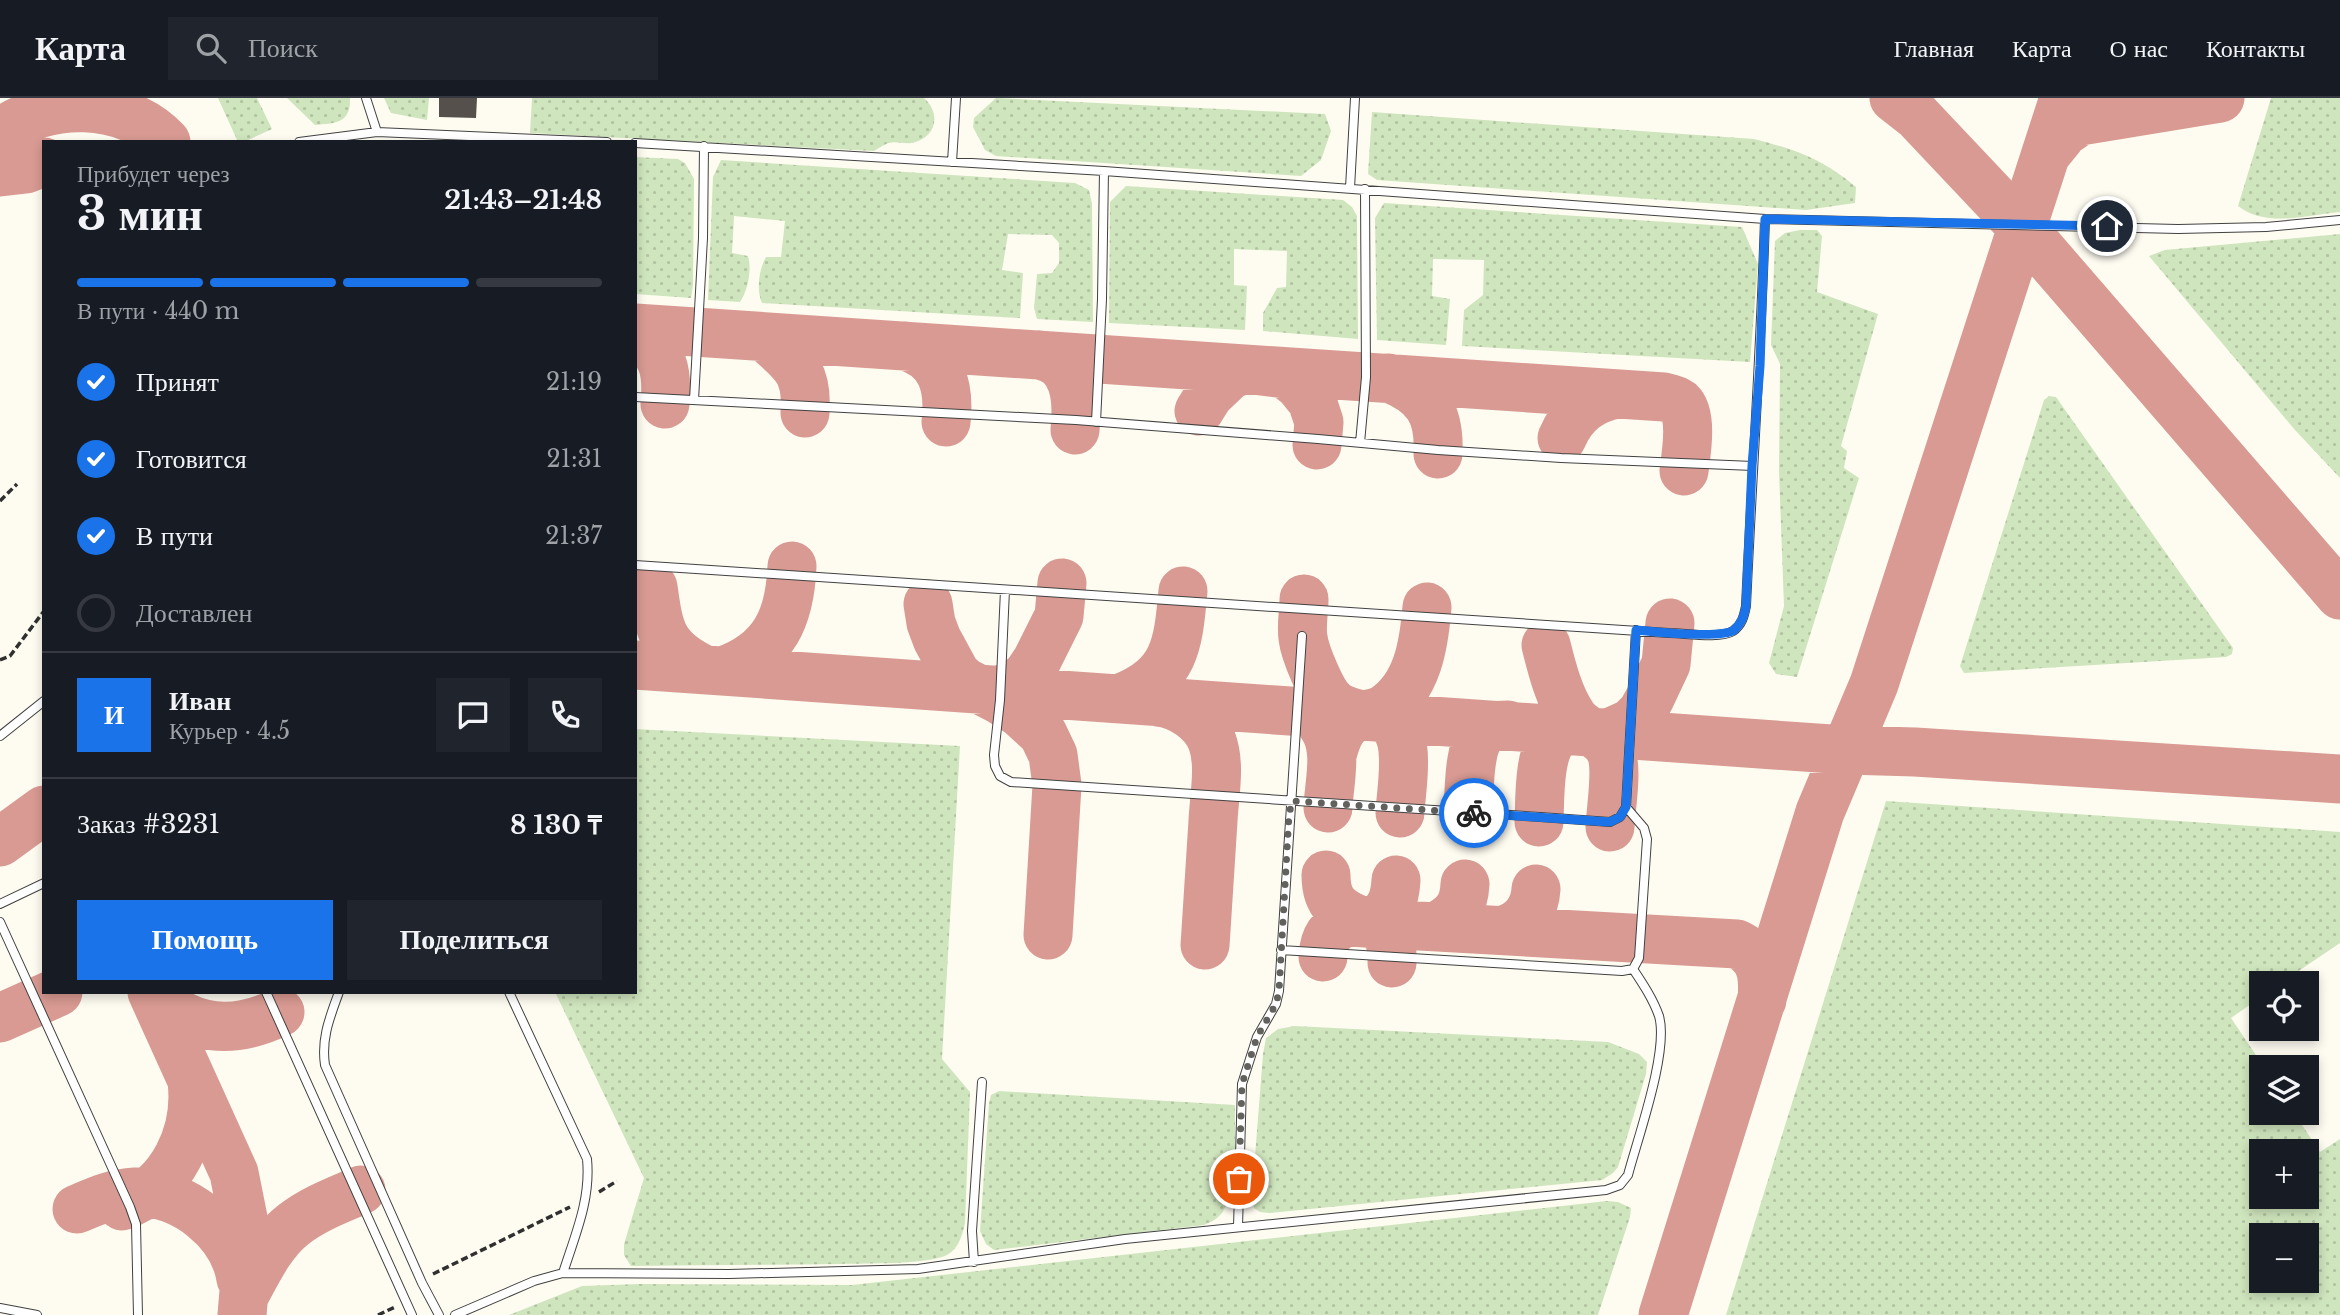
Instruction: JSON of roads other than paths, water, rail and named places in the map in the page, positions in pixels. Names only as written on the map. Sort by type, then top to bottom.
[{"type":"lane","points":[[366,98],[377,132]]},
{"type":"lane","points":[[952,162],[956,98]]},
{"type":"lane","points":[[1350,188],[1355,98]]},
{"type":"lane","points":[[315,140],[377,132],[507,140]]},
{"type":"lane","points":[[637,143],[1365,189],[1765,219],[2178,229],[2266,227],[2340,220]]},
{"type":"lane","points":[[694,400],[703,238],[704,146]]},
{"type":"lane","points":[[1096,422],[1104,172]]},
{"type":"lane","points":[[1360,443],[1366,377],[1365,189]]},
{"type":"lane","points":[[637,565],[1636,630],[1717,634],[1732,632],[1743,620],[1746,606],[1752,466],[1760,366],[1765,219]]},
{"type":"lane","points":[[637,397],[1096,422],[1561,458],[1752,466]]},
{"type":"lane","points":[[1005,590],[1000,699],[994,755],[1000,776],[1011,782],[1610,822],[1620,817],[1626,807],[1636,630]]},
{"type":"lane","points":[[1238,1227],[1242,1084],[1257,1037],[1276,1004],[1279,991],[1302,636]]},
{"type":"lane","points":[[0,736],[42,703]]},
{"type":"lane","points":[[1626,807],[1644,828],[1647,839],[1639,958],[1633,969]]},
{"type":"lane","points":[[0,904],[42,884]]},
{"type":"lane","points":[[0,922],[136,1224],[138,1315]]},
{"type":"lane","points":[[1281,950],[1622,971],[1633,969]]},
{"type":"lane","points":[[455,1315],[534,1280],[563,1273],[897,1271],[1125,1239],[1606,1190],[1620,1185],[1628,1175],[1661,1051],[1660,1019],[1651,997],[1633,969]]},
{"type":"lane","points":[[268,994],[412,1315]]},
{"type":"lane","points":[[338,994],[327,1026],[323,1048],[325,1065],[422,1283],[439,1315]]},
{"type":"lane","points":[[510,994],[587,1158],[587,1199],[563,1273]]},
{"type":"lane","points":[[974,1262],[972,1231],[982,1082]]},
{"type":"lane","points":[[0,1308],[37,1315]]}]
